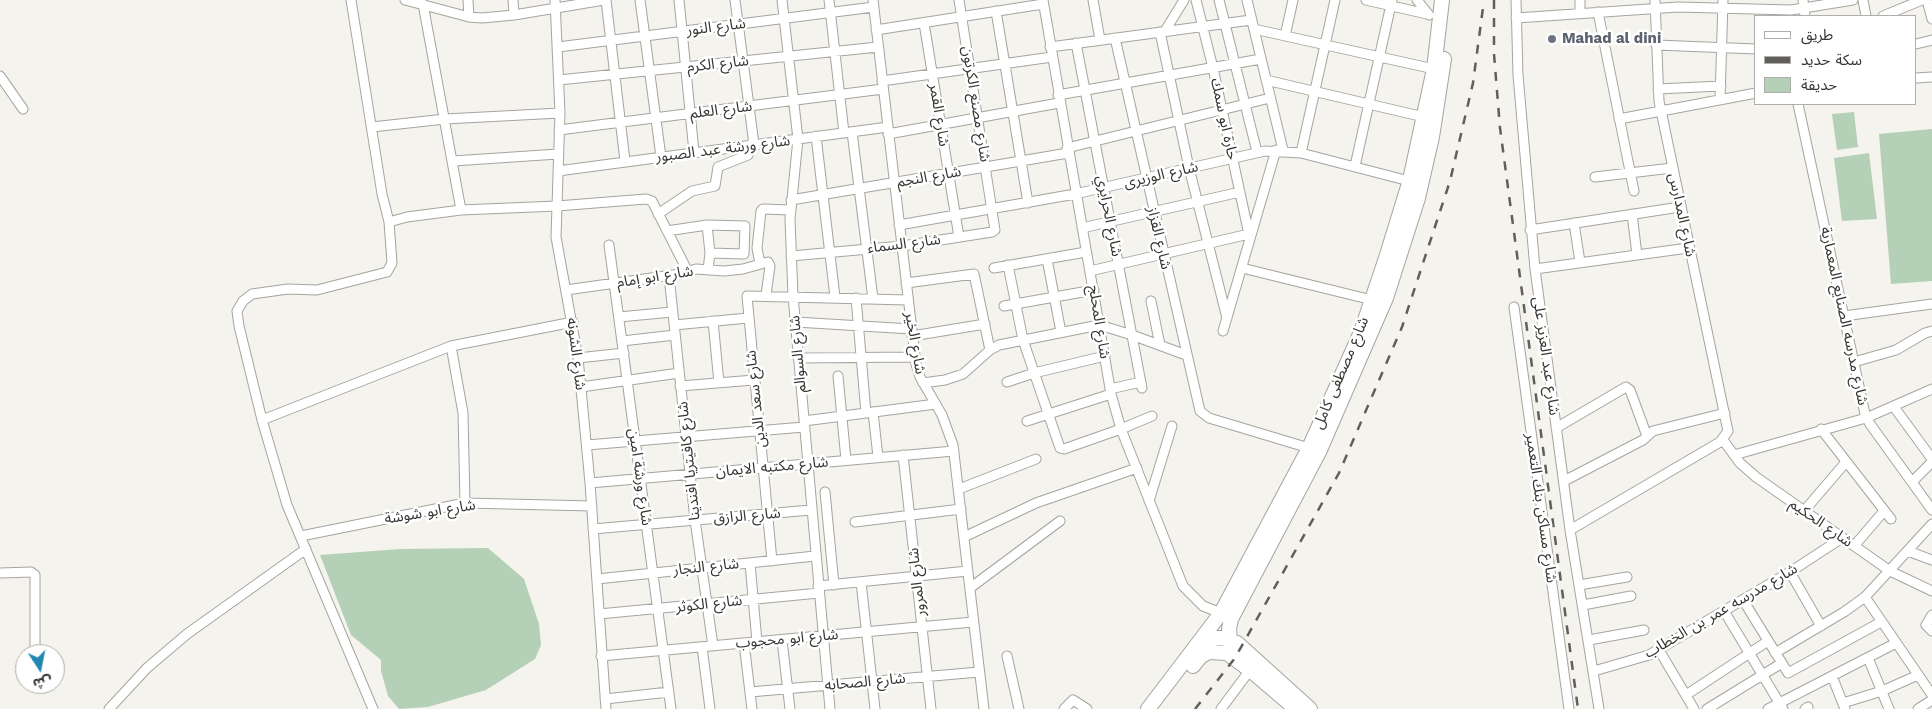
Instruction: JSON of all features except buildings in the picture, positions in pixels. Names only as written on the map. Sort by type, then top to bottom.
[{"type":"main road","name":"شارع مصطفى كامل","points":[[1159,709],[1200,650],[1221,613],[1309,448],[1361,332],[1415,182],[1424,117],[1441,22],[1442,0]]},
{"type":"main road","name":"شارع مصطفى كامل","points":[[1230,640],[1229,629],[1231,619],[1319,452],[1386,298],[1442,75],[1450,0]]},
{"type":"main road","points":[[1200,650],[1215,638],[1237,643],[1310,709]]},
{"type":"main road","name":"شارع مصطفى كامل","points":[[1148,709],[1200,650]]},
{"type":"main road","points":[[1200,650],[1227,653],[1296,709]]},
{"type":"street","points":[[351,0],[389,222],[392,263],[387,272],[317,290],[288,289],[252,294],[239,305],[239,326],[262,420],[285,497],[373,709]]},
{"type":"street","points":[[405,0],[425,3],[469,17],[514,15],[555,4],[602,0],[611,40],[625,161]]},
{"type":"street","points":[[468,0],[469,17]]},
{"type":"street","points":[[513,0],[514,15]]},
{"type":"street","points":[[640,0],[660,157]]},
{"type":"street","points":[[679,0],[694,152]]},
{"type":"street","points":[[658,214],[692,191],[715,186],[718,167],[748,155],[752,144],[735,0]]},
{"type":"street","name":"شارع السوالم","points":[[782,0],[798,139],[791,200],[793,296],[830,709]]},
{"type":"street","points":[[829,0],[840,94],[859,188],[873,299]]},
{"type":"street","name":"شارع مصنع الكرتون","points":[[960,0],[993,209]]},
{"type":"street","points":[[1093,0],[1100,40]]},
{"type":"street","points":[[1184,0],[1163,32],[1169,76],[1189,168],[1227,318]]},
{"type":"street","name":"حارة ابو سمك","points":[[1196,0],[1214,68],[1250,236]]},
{"type":"street","points":[[1219,0],[1258,152]]},
{"type":"street","points":[[1223,331],[1250,236],[1279,150],[1270,98],[1247,0]]},
{"type":"street","points":[[1285,36],[1293,0]]},
{"type":"street","points":[[1301,153],[1336,0]]},
{"type":"street","points":[[1366,0],[1391,3],[1427,14],[1441,22]]},
{"type":"street","points":[[1417,0],[1427,14]]},
{"type":"street","name":"شارع عبد العزيز على","points":[[1516,0],[1534,269],[1570,530],[1599,709]]},
{"type":"street","points":[[1580,0],[1580,13]]},
{"type":"street","points":[[1516,18],[1598,12],[1655,4],[1723,4],[1804,9],[1853,0]]},
{"type":"street","points":[[1863,0],[1866,15]]},
{"type":"street","points":[[1885,15],[1910,2],[1922,0]]},
{"type":"street","points":[[1927,0],[1932,19]]},
{"type":"street","points":[[876,30],[996,12],[1043,2]]},
{"type":"street","name":"شارع المحلج","points":[[1043,2],[1067,151],[1094,290],[1110,392],[1121,429],[1183,586],[1203,606],[1221,613]]},
{"type":"street","points":[[425,3],[461,210]]},
{"type":"street","points":[[1355,166],[1391,3]]},
{"type":"street","name":"شارع الشونه","points":[[555,4],[560,113],[556,237],[573,322],[578,358],[592,506],[606,709]]},
{"type":"street","name":"شارع النور","points":[[558,47],[830,12],[873,4]]},
{"type":"street","name":"شارع الخير","points":[[873,4],[915,357],[923,383],[936,404],[948,430],[954,451],[984,709]]},
{"type":"street","name":"شارع المدارس","points":[[1655,4],[1658,89],[1661,111],[1688,248],[1728,426],[1727,435],[1723,440]]},
{"type":"street","points":[[1720,100],[1723,4]]},
{"type":"street","points":[[996,12],[1028,203]]},
{"type":"street","points":[[1598,12],[1634,191]]},
{"type":"street","name":"شارع القمر","points":[[924,23],[959,237]]},
{"type":"street","points":[[1050,47],[1225,23],[1252,24],[1285,36],[1434,69]]},
{"type":"street","name":"شارع القزاز","points":[[1115,38],[1199,408],[1206,417],[1309,448]]},
{"type":"street","points":[[1917,44],[1932,40]]},
{"type":"street","name":"شارع الحرايري","points":[[1076,43],[1142,385],[1110,392]]},
{"type":"street","points":[[1656,45],[1754,49]]},
{"type":"street","name":"شارع الكرم","points":[[559,80],[878,47]]},
{"type":"street","name":"شارع العلم","points":[[559,130],[840,94],[932,74],[1052,57]]},
{"type":"street","name":"شارع ورشة عبد الصبور","points":[[558,171],[848,132],[888,131],[940,125],[1012,112],[1085,90],[1261,59]]},
{"type":"street","points":[[0,76],[23,109]]},
{"type":"street","points":[[1917,78],[1932,77]]},
{"type":"street","points":[[1266,80],[1424,117]]},
{"type":"street","points":[[1658,89],[1721,86]]},
{"type":"street","points":[[1619,119],[1754,94]]},
{"type":"street","points":[[1067,151],[1095,141],[1270,98]]},
{"type":"street","name":"شارع مدرسه الصنايع المعمارية","points":[[1798,105],[1866,418],[1932,510]]},
{"type":"street","points":[[372,127],[445,119],[560,113]]},
{"type":"street","points":[[816,136],[835,297]]},
{"type":"street","name":"شارع الوزيرى","points":[[899,225],[1075,194],[1258,152],[1279,150],[1301,153],[1415,182]]},
{"type":"street","name":"شارع النجم","points":[[791,200],[1021,161],[1067,151]]},
{"type":"street","points":[[452,161],[558,154]]},
{"type":"street","points":[[1594,177],[1672,168]]},
{"type":"street","points":[[1082,228],[1240,192]]},
{"type":"street","points":[[389,222],[407,217],[461,210],[557,206],[643,199],[652,202],[688,272]]},
{"type":"street","points":[[1530,230],[1680,207]]},
{"type":"street","points":[[791,210],[762,209],[757,243],[760,264],[770,264],[766,295],[908,300]]},
{"type":"street","name":"شارع السماء","points":[[792,256],[902,246],[994,231],[996,228],[993,209]]},
{"type":"street","points":[[1632,214],[1638,254]]},
{"type":"street","points":[[1574,223],[1580,262]]},
{"type":"street","points":[[667,231],[708,225],[741,224],[746,227],[744,254],[710,253]]},
{"type":"street","points":[[708,225],[710,253],[708,270]]},
{"type":"street","points":[[1090,272],[1163,254],[1250,236]]},
{"type":"street","name":"شارع ورشة امين","points":[[609,244],[671,709]]},
{"type":"street","points":[[1534,269],[1688,248]]},
{"type":"street","points":[[994,268],[1086,252]]},
{"type":"street","points":[[1047,259],[1061,332]]},
{"type":"street","name":"شارع ابو إمام","points":[[566,290],[669,276],[696,269],[734,270],[760,264]]},
{"type":"street","points":[[1008,265],[1023,340],[1059,447],[1063,450],[1152,416]]},
{"type":"street","points":[[1242,268],[1372,300]]},
{"type":"street","points":[[906,283],[969,273],[976,276],[990,350]]},
{"type":"street","name":"شارع كافيتريا افندينا","points":[[669,276],[695,520],[713,646]]},
{"type":"street","points":[[1004,306],[1094,290]]},
{"type":"street","name":"شارع سعد الدين","points":[[766,295],[749,295],[747,297],[772,561]]},
{"type":"street","points":[[856,298],[861,358],[878,457]]},
{"type":"street","points":[[1151,301],[1160,345]]},
{"type":"street","points":[[1844,316],[1932,304]]},
{"type":"street","name":"شارع مساكن بنك التعمير","points":[[1514,306],[1569,709]]},
{"type":"street","points":[[619,318],[672,312]]},
{"type":"street","points":[[674,325],[748,318]]},
{"type":"street","points":[[713,321],[719,382]]},
{"type":"street","points":[[262,420],[451,346],[573,322]]},
{"type":"street","points":[[796,322],[912,332],[985,324]]},
{"type":"street","points":[[923,383],[945,380],[963,374],[990,350],[999,345],[1100,326],[1132,335],[1186,355]]},
{"type":"street","points":[[1854,362],[1896,350],[1932,331]]},
{"type":"street","points":[[622,341],[675,335]]},
{"type":"street","points":[[451,346],[463,413],[465,503]]},
{"type":"street","points":[[578,358],[624,353]]},
{"type":"street","points":[[1007,382],[1034,372],[1105,356]]},
{"type":"street","points":[[798,358],[915,357]]},
{"type":"street","points":[[581,387],[679,373]]},
{"type":"street","points":[[838,376],[846,460]]},
{"type":"street","points":[[680,386],[754,380]]},
{"type":"street","points":[[1556,428],[1626,386],[1630,390],[1647,436]]},
{"type":"street","points":[[1734,455],[1821,429],[1866,418],[1932,389]]},
{"type":"street","points":[[1027,421],[1110,392]]},
{"type":"street","points":[[587,445],[759,430],[804,424],[842,416],[936,404]]},
{"type":"street","points":[[1894,407],[1932,461],[1912,482]]},
{"type":"street","points":[[1564,481],[1640,442],[1657,430],[1725,413]]},
{"type":"street","points":[[1149,501],[1172,426]]},
{"type":"street","points":[[1821,429],[1891,519]]},
{"type":"street","points":[[1570,530],[1723,440]]},
{"type":"street","name":"شارع الحكيم","points":[[1723,440],[1734,455],[1756,477],[1890,571],[1932,591]]},
{"type":"street","name":"شارع مكتبه الايمان","points":[[590,483],[954,451]]},
{"type":"street","name":"شارع المرور","points":[[903,455],[931,709]]},
{"type":"street","points":[[958,489],[1036,459]]},
{"type":"street","points":[[1804,511],[1846,462]]},
{"type":"street","points":[[964,537],[1036,503],[1137,468]]},
{"type":"street","points":[[825,492],[834,584]]},
{"type":"street","name":"شارع ابو شوشة","points":[[301,536],[465,503],[592,506]]},
{"type":"street","points":[[855,522],[961,509]]},
{"type":"street","name":"شارع الرازق","points":[[593,529],[811,510]]},
{"type":"street","points":[[1854,546],[1884,511]]},
{"type":"street","points":[[970,588],[1060,521]]},
{"type":"street","points":[[1776,653],[1865,597],[1932,524]]},
{"type":"street","name":"شارع مدرسه عمر بن الخطاب","points":[[1594,671],[1636,661],[1659,650],[1790,572],[1842,538]]},
{"type":"street","points":[[109,709],[147,668],[187,634],[306,549]]},
{"type":"street","points":[[1908,551],[1932,560]]},
{"type":"street","name":"شارع النجار","points":[[597,579],[815,556]]},
{"type":"street","points":[[750,563],[757,642]]},
{"type":"street","name":"شارع الكوثر","points":[[599,614],[754,600],[818,590],[834,584],[968,571]]},
{"type":"street","points":[[0,574],[31,572],[35,575],[34,644]]},
{"type":"street","points":[[1790,572],[1821,626]]},
{"type":"street","points":[[1580,586],[1628,577]]},
{"type":"street","points":[[861,582],[875,709]]},
{"type":"street","points":[[1583,605],[1631,596]]},
{"type":"street","points":[[1865,597],[1932,695]]},
{"type":"street","points":[[1743,600],[1787,672],[1790,673],[1881,622]]},
{"type":"street","points":[[1724,611],[1781,706]]},
{"type":"street","points":[[1932,616],[1926,625],[1932,631]]},
{"type":"street","name":"شارع ابو محجوب","points":[[601,656],[973,622]]},
{"type":"street","points":[[1589,640],[1644,630]]},
{"type":"street","points":[[782,640],[790,709]]},
{"type":"street","points":[[1686,695],[1768,641]]},
{"type":"street","points":[[744,643],[752,709]]},
{"type":"street","points":[[1768,709],[1781,706],[1832,676],[1896,643]]},
{"type":"street","points":[[702,647],[710,709]]},
{"type":"street","points":[[1659,650],[1694,709]]},
{"type":"street","points":[[1007,656],[1019,709]]},
{"type":"street","points":[[1868,658],[1889,709]]},
{"type":"street","points":[[1707,709],[1782,663]]},
{"type":"street","points":[[1221,709],[1250,670]]},
{"type":"street","name":"شارع الصحابه","points":[[750,692],[979,672]]},
{"type":"street","points":[[1832,676],[1844,706],[1918,675]]},
{"type":"street","points":[[605,699],[669,692]]},
{"type":"street","points":[[1064,709],[1073,700],[1087,709]]},
{"type":"street","points":[[1918,709],[1932,700]]},
{"type":"green space","points":[[1854,112],[1858,147],[1837,150],[1832,114]]},
{"type":"green space","points":[[1932,129],[1932,281],[1891,284],[1879,134]]},
{"type":"green space","points":[[1869,153],[1877,219],[1842,221],[1834,158]]},
{"type":"green space","points":[[488,548],[524,579],[539,624],[541,645],[535,659],[486,690],[428,707],[399,709],[388,696],[381,671],[381,660],[351,635],[320,555],[400,549]]},
{"type":"railway","points":[[1195,709],[1235,658],[1339,473],[1402,327],[1450,181],[1473,83],[1484,0]]},
{"type":"railway","points":[[1494,0],[1494,54],[1500,128],[1578,709]]},
{"type":"place","name":"Mahad al dini","points":[[1552,39]]}]
